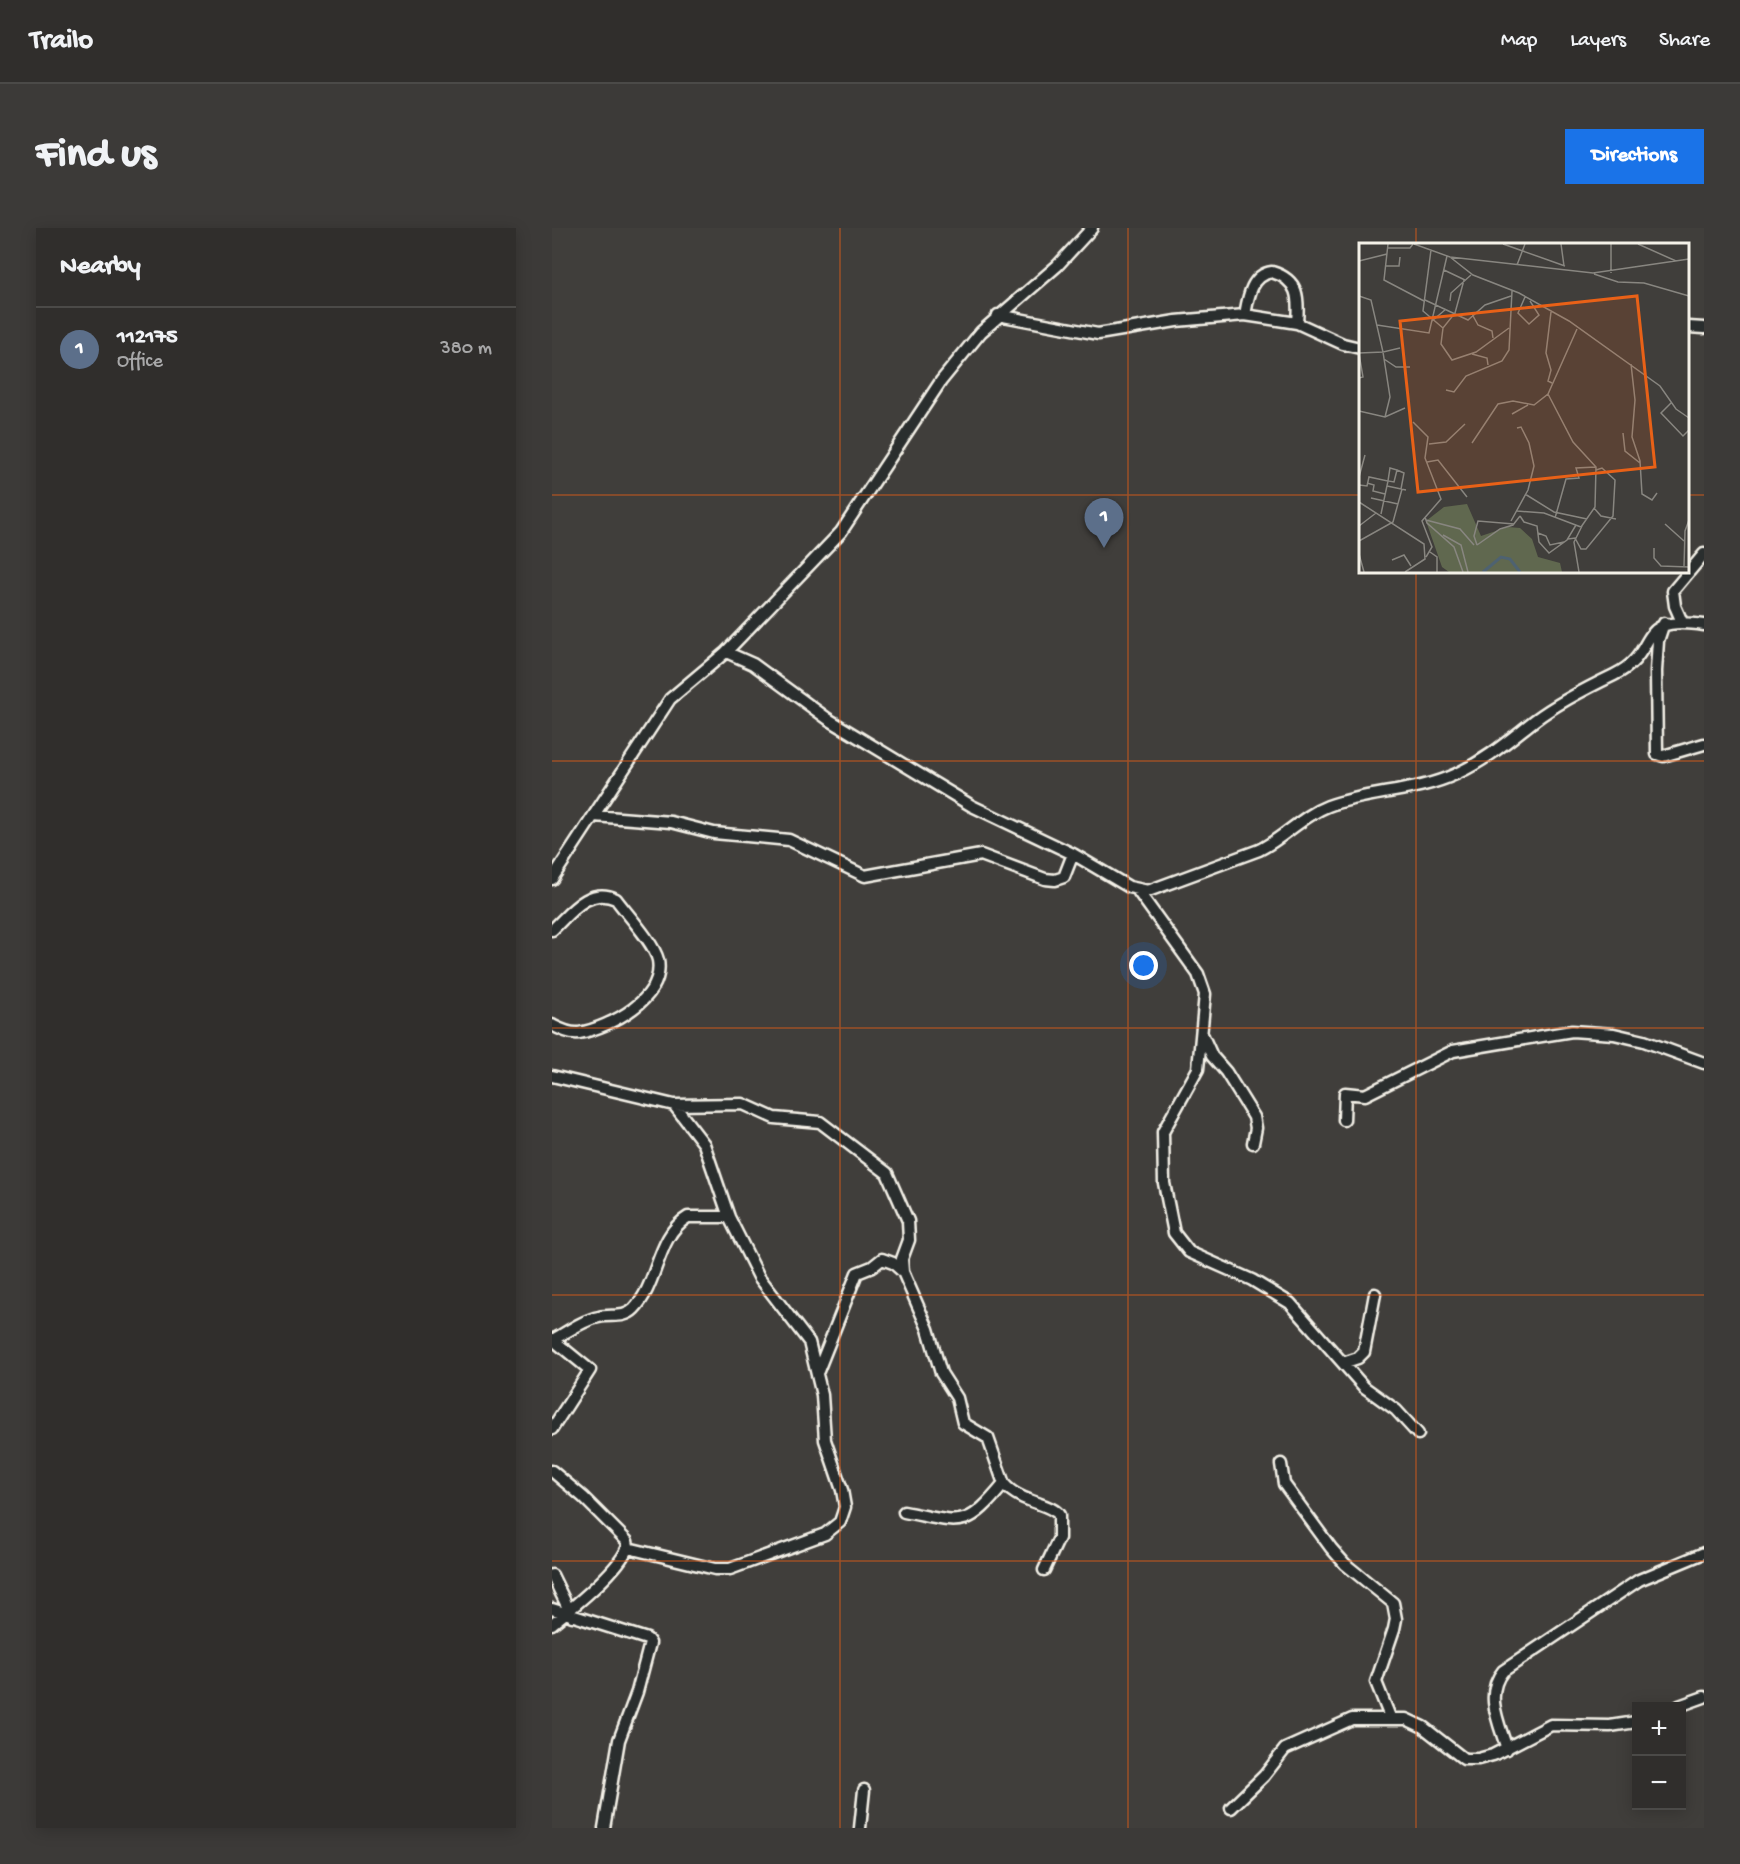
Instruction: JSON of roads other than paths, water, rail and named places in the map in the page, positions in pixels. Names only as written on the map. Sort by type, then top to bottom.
[{"type":"street","points":[[552,879],[663,708],[726,652],[842,532],[950,369],[998,315],[1057,266],[1092,228]]},
{"type":"street","points":[[1245,315],[1253,285],[1259,277],[1272,272],[1285,278],[1295,287],[1299,302],[1297,323]]},
{"type":"street","points":[[998,315],[1098,334],[1176,321],[1245,315],[1297,323],[1343,344],[1359,348]]},
{"type":"street","points":[[1689,327],[1704,328]]},
{"type":"street","points":[[1689,572],[1704,554]]},
{"type":"street","points":[[1683,622],[1675,606],[1673,591],[1688,573]]},
{"type":"street","points":[[1138,891],[1155,890],[1259,850],[1274,843],[1311,815],[1328,806],[1429,785],[1481,761],[1508,744],[1536,720],[1628,666],[1654,631],[1665,623],[1683,622],[1704,625]]},
{"type":"street","points":[[1665,623],[1658,641],[1656,671],[1659,698],[1657,754],[1663,756],[1704,744]]},
{"type":"street","points":[[726,652],[753,664],[828,719],[934,784],[1008,825],[1073,854],[1138,891],[1166,926],[1203,985],[1206,1004],[1198,1069],[1164,1132],[1164,1183],[1174,1233],[1189,1252],[1278,1293],[1295,1308],[1364,1387],[1407,1419],[1418,1434]]},
{"type":"street","points":[[594,816],[671,822],[714,833],[789,840],[865,876],[981,855],[1045,879],[1055,880],[1064,877],[1073,854]]},
{"type":"street","points":[[552,930],[588,898],[607,894],[616,899],[654,950],[658,967],[649,994],[639,1005],[614,1020],[579,1033],[565,1031],[552,1025]]},
{"type":"street","points":[[1344,1120],[1345,1093],[1365,1095],[1452,1051],[1511,1040],[1572,1031],[1614,1034],[1644,1041],[1704,1063]]},
{"type":"street","points":[[1203,1036],[1212,1056],[1226,1072],[1254,1117],[1256,1128],[1253,1143]]},
{"type":"street","points":[[552,1076],[674,1105],[743,1104],[774,1118],[813,1120],[825,1125],[887,1173],[892,1181],[909,1231],[902,1258],[903,1272],[928,1329],[941,1374],[957,1398],[963,1423],[988,1438],[999,1464],[1004,1484],[1025,1500],[1050,1507],[1059,1515],[1059,1538],[1044,1570]]},
{"type":"street","points":[[628,1548],[723,1570],[809,1541],[840,1522],[845,1508],[842,1490],[825,1440],[818,1371],[805,1334],[759,1277],[729,1217],[704,1144],[674,1105]]},
{"type":"street","points":[[552,1429],[590,1370],[552,1339],[599,1317],[620,1316],[632,1311],[645,1291],[672,1232],[683,1220],[688,1217],[729,1217]]},
{"type":"street","points":[[818,1371],[857,1273],[872,1267],[882,1259],[893,1263],[903,1272]]},
{"type":"street","points":[[1343,1363],[1358,1358],[1364,1352],[1375,1294]]},
{"type":"street","points":[[1281,1464],[1284,1484],[1331,1548],[1392,1603],[1396,1619],[1376,1682],[1390,1717]]},
{"type":"street","points":[[552,1471],[583,1497],[627,1541],[628,1548]]},
{"type":"street","points":[[904,1512],[947,1520],[968,1518],[981,1511],[1004,1484]]},
{"type":"street","points":[[552,1624],[569,1613],[628,1548]]},
{"type":"street","points":[[1507,1749],[1493,1695],[1495,1681],[1503,1671],[1639,1580],[1704,1553]]},
{"type":"street","points":[[552,1575],[569,1613]]},
{"type":"street","points":[[552,1609],[649,1640],[650,1643],[619,1740],[604,1828]]},
{"type":"street","points":[[1686,1704],[1704,1697]]},
{"type":"street","points":[[1231,1808],[1259,1782],[1280,1753],[1292,1744],[1346,1721],[1390,1717],[1416,1722],[1464,1759],[1493,1755],[1551,1725],[1610,1726],[1632,1723]]},
{"type":"street","points":[[860,1828],[864,1790]]},
{"type":"place","name":"112175","points":[[1104,548]]}]
